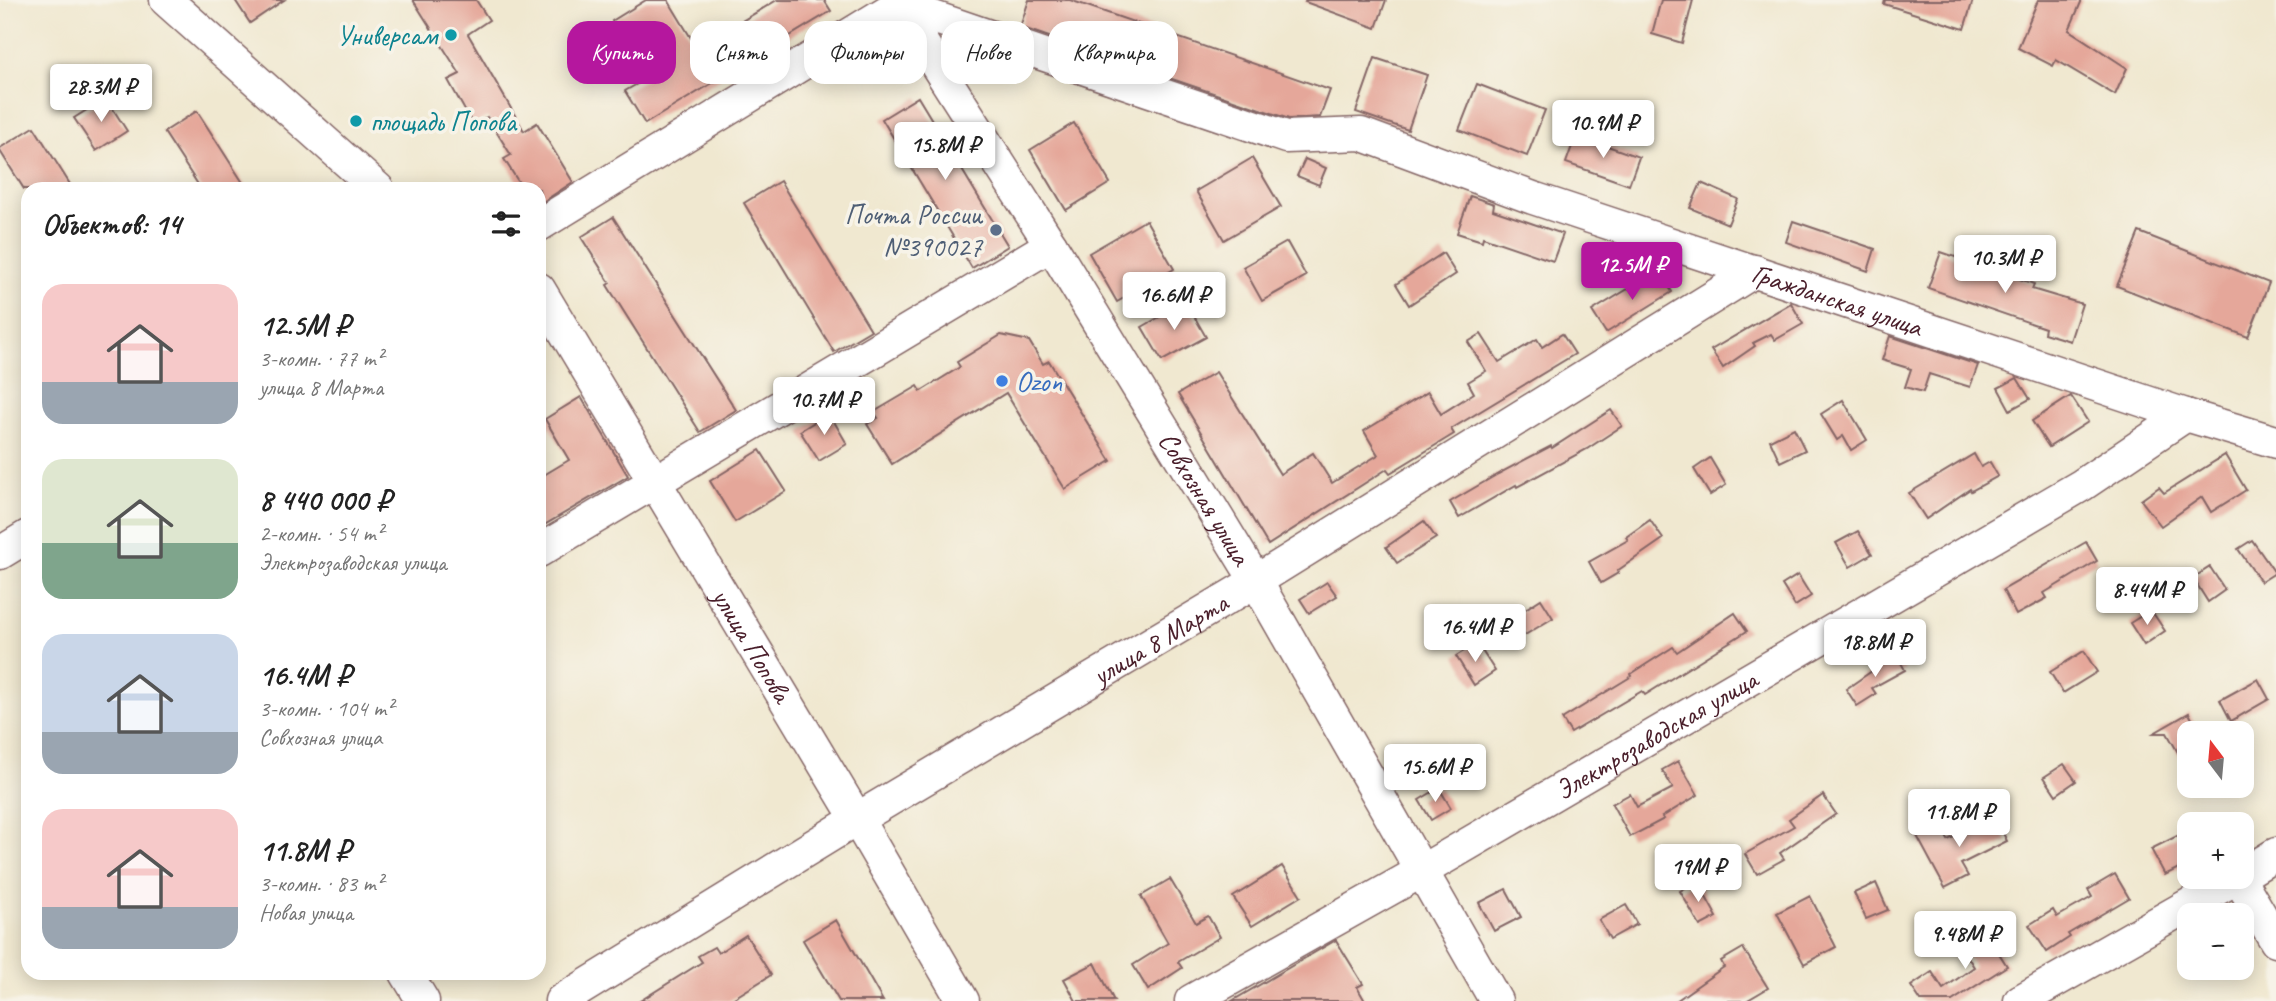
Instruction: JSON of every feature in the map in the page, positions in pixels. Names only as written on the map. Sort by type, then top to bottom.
[{"type":"street","points":[[166,0],[370,182]]},
{"type":"street","points":[[546,221],[898,5]]},
{"type":"street","name":"Гражданская улица","points":[[898,5],[1286,137],[1361,134],[1533,198],[2186,415],[2276,442]]},
{"type":"street","name":"Совхозная улица","points":[[898,5],[1051,245],[1256,582],[1496,1001]]},
{"type":"street","points":[[546,547],[1051,245]]},
{"type":"street","name":"улица 8 Марта","points":[[561,1001],[857,818],[1256,582],[1755,271]]},
{"type":"street","name":"улица Попова","points":[[546,301],[857,818],[963,1001]]},
{"type":"street","name":"Электрозаводская улица","points":[[1191,1001],[1420,872],[2082,485],[2186,415]]},
{"type":"street","points":[[0,553],[21,540]]},
{"type":"street","points":[[2254,867],[2276,853]]},
{"type":"street","points":[[2020,1001],[2057,991],[2218,889]]},
{"type":"street","points":[[2246,889],[2276,941]]},
{"type":"street","points":[[410,980],[423,1001]]},
{"type":"building","points":[[235,0],[284,0],[250,23]]},
{"type":"building","points":[[413,0],[476,0],[489,20],[468,34],[524,131],[537,123],[573,182],[546,200],[546,182],[519,182],[504,159],[511,155],[487,117],[473,125],[448,80],[460,74]]},
{"type":"building","points":[[646,0],[668,0],[690,36],[690,84],[711,84],[645,124],[625,91],[637,84],[676,84],[676,21],[612,21]]},
{"type":"building","points":[[777,0],[824,0],[831,11],[815,21],[804,21],[804,27],[790,36],[790,21],[742,21]]},
{"type":"building","points":[[1029,0],[1070,0],[1131,21],[1048,21],[1048,37],[1034,32],[1034,21],[1022,21]]},
{"type":"building","points":[[1386,0],[1376,28],[1305,2]]},
{"type":"building","points":[[1661,0],[1693,0],[1682,43],[1652,34]]},
{"type":"building","points":[[1885,0],[1973,0],[1964,29],[1884,4]]},
{"type":"building","points":[[2038,0],[2082,0],[2069,30],[2127,68],[2115,95],[2056,60],[2053,66],[2018,48]]},
{"type":"building","points":[[1178,37],[1330,90],[1320,117],[1289,119],[1178,81]]},
{"type":"building","points":[[1375,58],[1427,75],[1408,130],[1356,112]]},
{"type":"building","points":[[1477,84],[1545,110],[1527,156],[1459,130]]},
{"type":"building","points":[[918,97],[1008,246],[972,268],[882,119]]},
{"type":"building","points":[[106,98],[127,131],[96,151],[74,118]]},
{"type":"building","points":[[197,111],[243,182],[196,182],[164,132]]},
{"type":"building","points":[[1074,123],[1110,183],[1066,210],[1030,150]]},
{"type":"building","points":[[34,127],[69,182],[21,182],[21,184],[0,148]]},
{"type":"building","points":[[1576,135],[1639,157],[1629,185],[1566,163]]},
{"type":"building","points":[[1252,158],[1281,207],[1224,240],[1196,191]]},
{"type":"building","points":[[1305,159],[1326,168],[1319,185],[1297,176]]},
{"type":"building","points":[[780,181],[871,330],[834,352],[744,203]]},
{"type":"building","points":[[1701,183],[1738,199],[1728,224],[1690,208]]},
{"type":"building","points":[[1470,196],[1494,204],[1493,210],[1563,234],[1553,261],[1483,237],[1482,241],[1457,233]]},
{"type":"building","points":[[613,217],[736,410],[700,432],[607,285],[610,283],[581,237]]},
{"type":"building","points":[[1146,220],[1174,269],[1117,302],[1089,253]]},
{"type":"building","points":[[1793,221],[1875,249],[1868,271],[1786,242]]},
{"type":"building","points":[[2139,232],[2269,283],[2248,337],[2117,286]]},
{"type":"building","points":[[1287,242],[1306,276],[1262,301],[1243,267]]},
{"type":"building","points":[[1941,252],[2034,284],[2032,289],[2082,304],[2070,341],[2044,333],[2045,328],[1928,288]]},
{"type":"building","points":[[1443,253],[1456,274],[1409,305],[1396,284]]},
{"type":"building","points":[[1659,270],[1672,292],[1606,333],[1592,311]]},
{"type":"building","points":[[1186,302],[1206,337],[1162,361],[1142,327]]},
{"type":"building","points":[[1791,303],[1803,324],[1775,340],[1771,334],[1753,343],[1755,346],[1723,368],[1711,350]]},
{"type":"building","points":[[1481,334],[1499,362],[1537,339],[1542,347],[1562,334],[1575,354],[1451,429],[1454,434],[1390,473],[1387,469],[1268,545],[1178,394],[1216,372],[1280,474],[1313,453],[1332,483],[1378,455],[1364,431],[1428,392],[1441,414],[1474,393],[1468,382],[1486,371],[1468,342]]},
{"type":"building","points":[[1001,335],[1029,341],[1043,364],[1049,361],[1111,461],[1065,489],[1006,393],[892,464],[867,424],[878,418],[874,412],[918,386],[921,391],[960,367],[957,362]]},
{"type":"building","points":[[1890,336],[1978,365],[1970,387],[1929,374],[1923,392],[1905,387],[1911,369],[1882,360]]},
{"type":"building","points":[[2017,378],[2030,399],[2010,410],[1998,388]]},
{"type":"building","points":[[2071,396],[2088,422],[2049,447],[2032,421]]},
{"type":"building","points":[[581,397],[628,476],[546,524],[546,474],[569,460],[546,418]]},
{"type":"building","points":[[1843,400],[1867,440],[1851,450],[1843,436],[1837,440],[1821,414]]},
{"type":"building","points":[[1611,410],[1622,426],[1587,449],[1459,518],[1450,502],[1498,474],[1551,446],[1552,448]]},
{"type":"building","points":[[829,413],[847,444],[819,461],[800,431]]},
{"type":"building","points":[[1794,428],[1805,450],[1780,462],[1770,440]]},
{"type":"building","points":[[760,450],[786,491],[735,522],[710,481]]},
{"type":"building","points":[[1974,454],[1981,467],[1990,462],[1998,476],[1971,491],[1970,489],[1926,519],[1909,493]]},
{"type":"building","points":[[2225,455],[2246,490],[2211,512],[2202,497],[2161,526],[2141,500],[2159,487],[2164,493]]},
{"type":"building","points":[[1710,458],[1726,485],[1710,495],[1694,469]]},
{"type":"building","points":[[1650,520],[1663,539],[1601,583],[1589,562],[1628,540],[1626,537]]},
{"type":"building","points":[[1424,521],[1436,538],[1397,563],[1386,547]]},
{"type":"building","points":[[1858,531],[1872,554],[1850,567],[1836,543]]},
{"type":"building","points":[[2252,540],[2275,573],[2261,582],[2238,549]]},
{"type":"building","points":[[2086,542],[2097,561],[2044,593],[2047,598],[2016,615],[2003,590]]},
{"type":"building","points":[[2210,567],[2225,590],[2208,602],[2193,578]]},
{"type":"building","points":[[1798,575],[1811,596],[1795,606],[1782,585]]},
{"type":"building","points":[[1327,582],[1337,596],[1309,613],[1300,599]]},
{"type":"building","points":[[1541,599],[1553,618],[1525,635],[1513,617]]},
{"type":"building","points":[[2151,610],[2165,631],[2144,645],[2130,623]]},
{"type":"building","points":[[1735,613],[1747,631],[1645,695],[1642,691],[1571,733],[1562,719],[1673,647],[1677,652]]},
{"type":"building","points":[[1477,643],[1495,671],[1474,685],[1456,656]]},
{"type":"building","points":[[2084,651],[2097,672],[2063,693],[2050,672]]},
{"type":"building","points":[[1895,652],[1905,670],[1872,688],[1876,694],[1857,706],[1846,689]]},
{"type":"building","points":[[2258,679],[2269,699],[2231,721],[2220,700]]},
{"type":"building","points":[[2189,713],[2193,721],[2177,721],[2177,751],[2167,733],[2154,733]]},
{"type":"building","points":[[1678,761],[1698,795],[1662,817],[1664,819],[1630,837],[1612,804],[1630,794],[1637,807],[1673,788],[1662,770]]},
{"type":"building","points":[[2064,764],[2076,781],[2056,795],[2044,777]]},
{"type":"building","points":[[1439,788],[1451,808],[1431,820],[1419,800]]},
{"type":"building","points":[[1823,795],[1836,814],[1780,853],[1784,859],[1757,874],[1745,854],[1794,826],[1789,819]]},
{"type":"building","points":[[1995,817],[2007,841],[1961,864],[1968,876],[1945,888],[1917,836],[1939,824],[1948,840]]},
{"type":"building","points":[[2177,836],[2177,869],[2165,875],[2151,849]]},
{"type":"building","points":[[1282,866],[1301,896],[1252,926],[1233,897]]},
{"type":"building","points":[[2115,874],[2129,898],[2068,934],[2070,937],[2047,952],[2029,925],[2053,910],[2057,917],[2092,897],[2088,890]]},
{"type":"building","points":[[1170,879],[1196,923],[1208,916],[1220,937],[1178,962],[1182,968],[1148,990],[1133,965],[1168,943],[1141,896]]},
{"type":"building","points":[[1697,881],[1717,917],[1700,926],[1680,891]]},
{"type":"building","points":[[1876,883],[1888,910],[1866,919],[1854,893]]},
{"type":"building","points":[[1506,889],[1521,917],[1494,931],[1479,903]]},
{"type":"building","points":[[1810,896],[1836,947],[1804,964],[1777,913]]},
{"type":"building","points":[[1626,905],[1637,924],[1610,939],[1599,920]]},
{"type":"building","points":[[836,920],[883,1001],[839,1001],[803,940]]},
{"type":"building","points":[[1983,928],[2007,966],[1952,1001],[1921,1001],[1911,986],[1932,972],[1943,989],[1974,967],[1959,943]]},
{"type":"building","points":[[746,935],[771,975],[729,1001],[640,1001],[702,962],[698,956],[714,947],[718,953]]},
{"type":"building","points":[[1336,940],[1363,984],[1357,987],[1365,1001],[1232,1001]]},
{"type":"building","points":[[1743,948],[1768,988],[1746,1001],[1676,1001],[1724,967],[1721,961]]},
{"type":"building","points":[[1095,963],[1114,1001],[1076,1001],[1064,979]]},
{"type":"place","name":"Универсам","points":[[451,35]]},
{"type":"place","name":"площадь Попова","points":[[356,121]]},
{"type":"place","name":"Почта России №390027","points":[[996,230]]},
{"type":"place","name":"Ozon","points":[[1002,381]]}]
